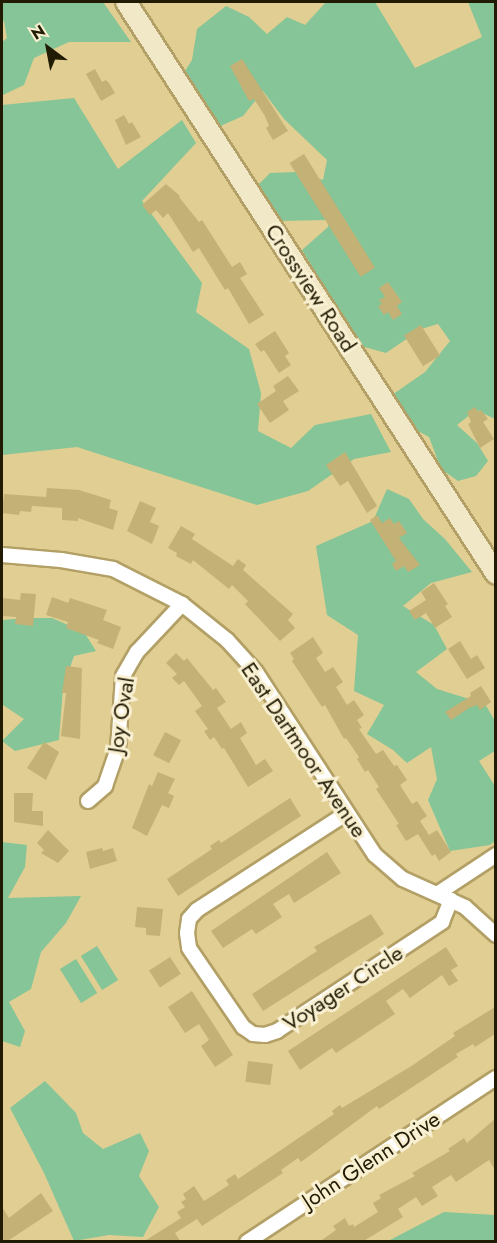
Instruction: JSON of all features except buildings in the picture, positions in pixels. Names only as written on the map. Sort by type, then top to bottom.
[{"type":"street","name":"Crossview Road","points":[[126,2],[495,574]]},
{"type":"street","name":"East Dartmoor Avenue","points":[[2,555],[61,560],[113,569],[182,603],[227,640],[256,672],[375,855],[404,879],[465,907],[495,935]]},
{"type":"street","name":"Joy Oval","points":[[88,801],[105,786],[117,749],[123,676],[137,652],[182,603]]},
{"type":"street","name":"Voyager Circle","points":[[347,813],[198,910],[189,919],[187,933],[189,948],[243,1027],[253,1034],[265,1035],[277,1031],[442,922],[451,900]]},
{"type":"street","points":[[437,894],[495,855]]},
{"type":"street","name":"John Glenn Drive","points":[[247,1242],[495,1078]]},
{"type":"green space","points":[[2,2],[103,2],[131,42],[69,42],[34,58],[24,85],[3,95],[2,42],[7,38],[4,21],[2,21]]},
{"type":"green space","points":[[326,2],[375,2],[415,68],[482,37],[468,2],[495,2],[495,419],[476,410],[457,425],[477,443],[488,461],[476,476],[458,481],[441,469],[429,437],[411,427],[392,395],[425,372],[450,341],[438,324],[421,329],[386,353],[361,346],[302,250],[328,227],[328,220],[277,221],[258,185],[270,173],[298,172],[323,180],[327,160],[284,119],[263,91],[243,116],[216,128],[183,74],[192,60],[197,29],[226,6],[249,17],[267,34],[287,17],[305,25]]},
{"type":"green space","points":[[74,98],[118,169],[182,120],[196,143],[142,201],[202,283],[196,312],[249,349],[261,393],[258,431],[291,448],[315,425],[371,414],[391,452],[354,459],[308,491],[257,505],[77,447],[2,455],[2,105]]},
{"type":"green space","points":[[387,489],[409,499],[423,519],[445,539],[472,572],[431,583],[403,606],[434,625],[447,649],[416,672],[437,689],[485,704],[495,721],[495,751],[479,761],[495,786],[495,841],[490,845],[450,851],[428,800],[437,779],[431,747],[407,763],[393,750],[367,734],[384,705],[354,691],[358,635],[327,615],[316,546],[373,521]]},
{"type":"green space","points":[[52,618],[84,632],[96,651],[74,656],[63,688],[59,740],[15,751],[2,741],[24,719],[3,705],[2,620]]},
{"type":"green space","points":[[2,842],[27,845],[25,867],[8,898],[81,896],[66,923],[41,952],[31,989],[9,1002],[25,1031],[20,1047],[2,1041]]},
{"type":"green space","points":[[97,946],[118,980],[102,990],[81,956]]},
{"type":"green space","points":[[76,959],[97,993],[81,1003],[60,969]]},
{"type":"green space","points":[[45,1081],[76,1113],[83,1133],[103,1149],[140,1133],[149,1151],[139,1176],[159,1207],[143,1237],[109,1235],[74,1241],[44,1173],[10,1108]]},
{"type":"green space","points":[[444,1212],[495,1215],[495,1241],[388,1241]]}]
